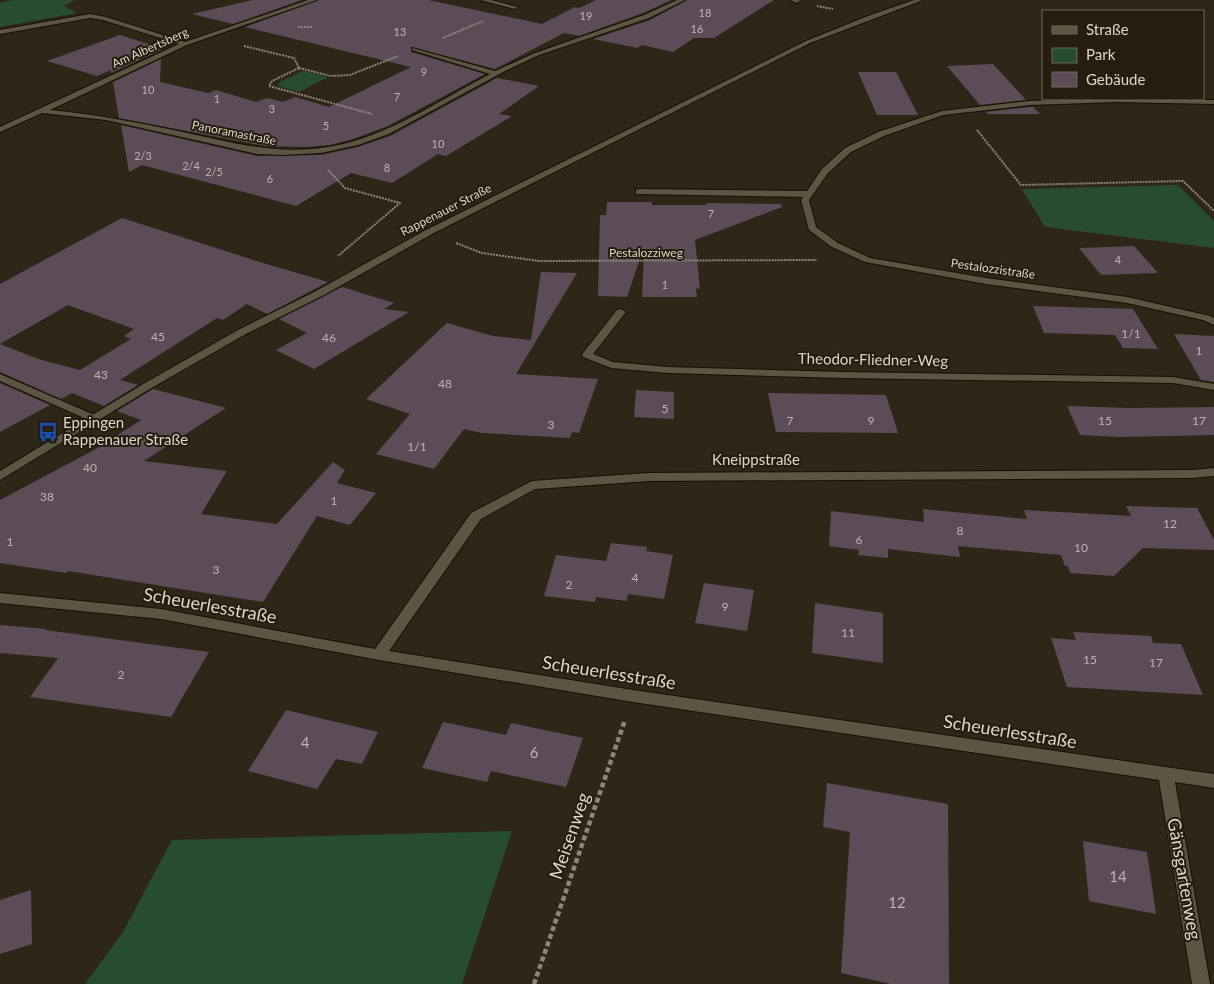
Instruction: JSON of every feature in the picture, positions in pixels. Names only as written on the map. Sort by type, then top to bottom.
[{"type":"street","name":"Am Albertsberg","points":[[0,130],[186,44],[314,0]]},
{"type":"street","points":[[483,0],[515,8]]},
{"type":"street","name":"Panoramastraße","points":[[42,111],[105,118],[255,151],[281,154],[312,153],[364,142],[407,123],[495,74],[537,54],[626,24],[682,0]]},
{"type":"street","name":"Rappenauer Straße","points":[[0,476],[149,385],[242,332],[320,293],[429,232],[808,42],[870,17],[920,0]]},
{"type":"street","points":[[0,32],[90,16],[104,18],[186,44]]},
{"type":"street","points":[[414,49],[495,74]]},
{"type":"street","points":[[639,192],[809,194],[825,171],[848,150],[881,134],[942,113],[961,110],[1030,103],[1106,101],[1214,102]]},
{"type":"street","name":"Pestalozzistraße","points":[[809,194],[805,200],[812,228],[835,245],[868,260],[986,281],[1127,300],[1206,318],[1214,322]]},
{"type":"street","name":"Theodor-Fliedner-Weg","points":[[621,312],[587,355],[612,365],[668,370],[843,375],[1173,380],[1214,387]]},
{"type":"street","points":[[0,377],[95,419]]},
{"type":"street","name":"Kneippstraße","points":[[379,655],[476,516],[532,486],[649,477],[1192,474],[1214,472]]},
{"type":"street","name":"Scheuerlesstraße","points":[[0,598],[161,614],[379,655],[633,696],[1214,781]]},
{"type":"street","name":"Gänsgartenweg","points":[[1166,775],[1201,984]]},
{"type":"path","points":[[407,123],[269,86],[272,81],[299,68],[331,76],[350,75],[515,8]]},
{"type":"path","points":[[207,37],[294,58],[299,68]]},
{"type":"path","points":[[961,110],[1021,185],[1183,181],[1214,210]]},
{"type":"path","points":[[312,153],[345,188],[400,203],[336,258]]},
{"type":"path","name":"Pestalozziweg","points":[[429,232],[482,253],[539,261],[820,260]]},
{"type":"path","name":"Meisenweg","points":[[534,984],[633,696]]},
{"type":"green space","points":[[13,0],[75,0],[64,6],[77,13],[0,27],[0,3]]},
{"type":"green space","points":[[303,71],[328,77],[299,92],[278,86],[280,82]]},
{"type":"green space","points":[[1178,185],[1214,221],[1214,248],[1045,227],[1022,189]]},
{"type":"green space","points":[[512,831],[462,984],[85,984],[123,932],[172,840]]},
{"type":"building","points":[[253,0],[302,0],[233,24],[192,14]]},
{"type":"building","points":[[319,0],[428,0],[542,24],[575,7],[579,8],[596,0],[672,0],[643,13],[579,36],[564,33],[495,69],[411,47],[411,52],[485,74],[388,126],[330,145],[308,147],[265,146],[119,118],[113,82],[161,59],[160,82],[208,93],[216,90],[256,102],[267,98],[283,102],[295,97],[329,107],[411,67],[245,27]]},
{"type":"building","points":[[687,0],[774,0],[714,38],[694,38],[673,52],[642,45],[637,48],[593,39],[650,20]]},
{"type":"building","points":[[120,35],[161,48],[161,50],[111,73],[111,70],[97,76],[47,61]]},
{"type":"building","points":[[993,64],[1026,100],[980,105],[947,66]]},
{"type":"building","points":[[858,72],[896,72],[918,115],[877,115]]},
{"type":"building","points":[[497,78],[539,86],[499,114],[512,116],[446,156],[438,154],[392,183],[351,173],[296,206],[142,165],[129,172],[121,125],[257,156],[321,155],[358,147],[390,136]]},
{"type":"building","points":[[1033,107],[1040,114],[988,114],[986,112]]},
{"type":"building","points":[[607,202],[652,202],[652,205],[706,205],[706,203],[781,204],[782,207],[695,240],[700,289],[696,288],[697,297],[642,297],[644,253],[642,253],[627,297],[598,296],[600,215],[606,215]]},
{"type":"building","points":[[122,218],[328,282],[267,314],[247,304],[223,320],[217,318],[120,380],[138,385],[104,406],[72,393],[61,399],[0,372],[0,284]],"holes":[[[68,305],[134,329],[124,336],[131,339],[80,370],[38,359],[0,344]]]},
{"type":"building","points":[[1134,246],[1158,273],[1101,275],[1079,248]]},
{"type":"building","points":[[541,272],[577,273],[516,374],[598,379],[579,433],[572,432],[570,438],[482,433],[464,429],[434,469],[376,454],[410,414],[366,399],[447,323],[493,336],[531,340]]},
{"type":"building","points":[[342,287],[394,303],[384,309],[409,312],[314,369],[276,350],[307,333],[279,319]]},
{"type":"building","points":[[1033,306],[1133,309],[1158,349],[1123,348],[1115,335],[1044,333]]},
{"type":"building","points":[[1174,334],[1214,336],[1214,382],[1201,380]]},
{"type":"building","points":[[0,383],[50,405],[0,432]]},
{"type":"building","points":[[153,389],[226,408],[144,461],[227,471],[201,514],[277,524],[333,462],[345,470],[337,483],[376,493],[350,525],[317,516],[263,602],[68,571],[66,573],[0,563],[0,500],[94,450],[141,420],[117,411]]},
{"type":"building","points":[[636,390],[674,392],[674,419],[634,417]]},
{"type":"building","points":[[768,393],[886,395],[898,433],[776,432]]},
{"type":"building","points":[[1067,406],[1129,408],[1214,407],[1214,435],[1120,437],[1080,435]]},
{"type":"building","points":[[1126,506],[1197,508],[1214,540],[1214,550],[1143,548],[1114,576],[1070,573],[1061,555],[958,546],[960,557],[888,549],[888,558],[858,555],[859,550],[829,546],[831,511],[924,522],[923,509],[1027,519],[1024,510],[1131,516]]},
{"type":"building","points":[[611,543],[647,547],[646,551],[673,555],[664,599],[628,594],[627,601],[596,597],[595,602],[544,596],[556,555],[606,561]]},
{"type":"building","points":[[704,583],[754,590],[747,631],[695,623]]},
{"type":"building","points":[[815,603],[883,613],[883,663],[812,653]]},
{"type":"building","points":[[0,625],[46,629],[209,652],[171,717],[30,697],[58,658],[0,653]]},
{"type":"building","points":[[1073,632],[1151,636],[1153,643],[1181,644],[1203,695],[1067,687],[1051,638],[1076,640]]},
{"type":"building","points":[[286,710],[378,732],[362,764],[336,759],[317,789],[248,771]]},
{"type":"building","points":[[443,722],[506,735],[511,723],[583,738],[566,787],[491,771],[487,782],[422,768]]},
{"type":"building","points":[[827,783],[948,804],[949,984],[891,984],[841,973],[850,832],[823,827]]},
{"type":"building","points":[[1083,841],[1147,852],[1156,914],[1089,901]]},
{"type":"building","points":[[31,890],[32,944],[0,954],[0,900]]},
{"type":"place","name":"Eppingen Rappenauer Straße","points":[[48,432]]}]
